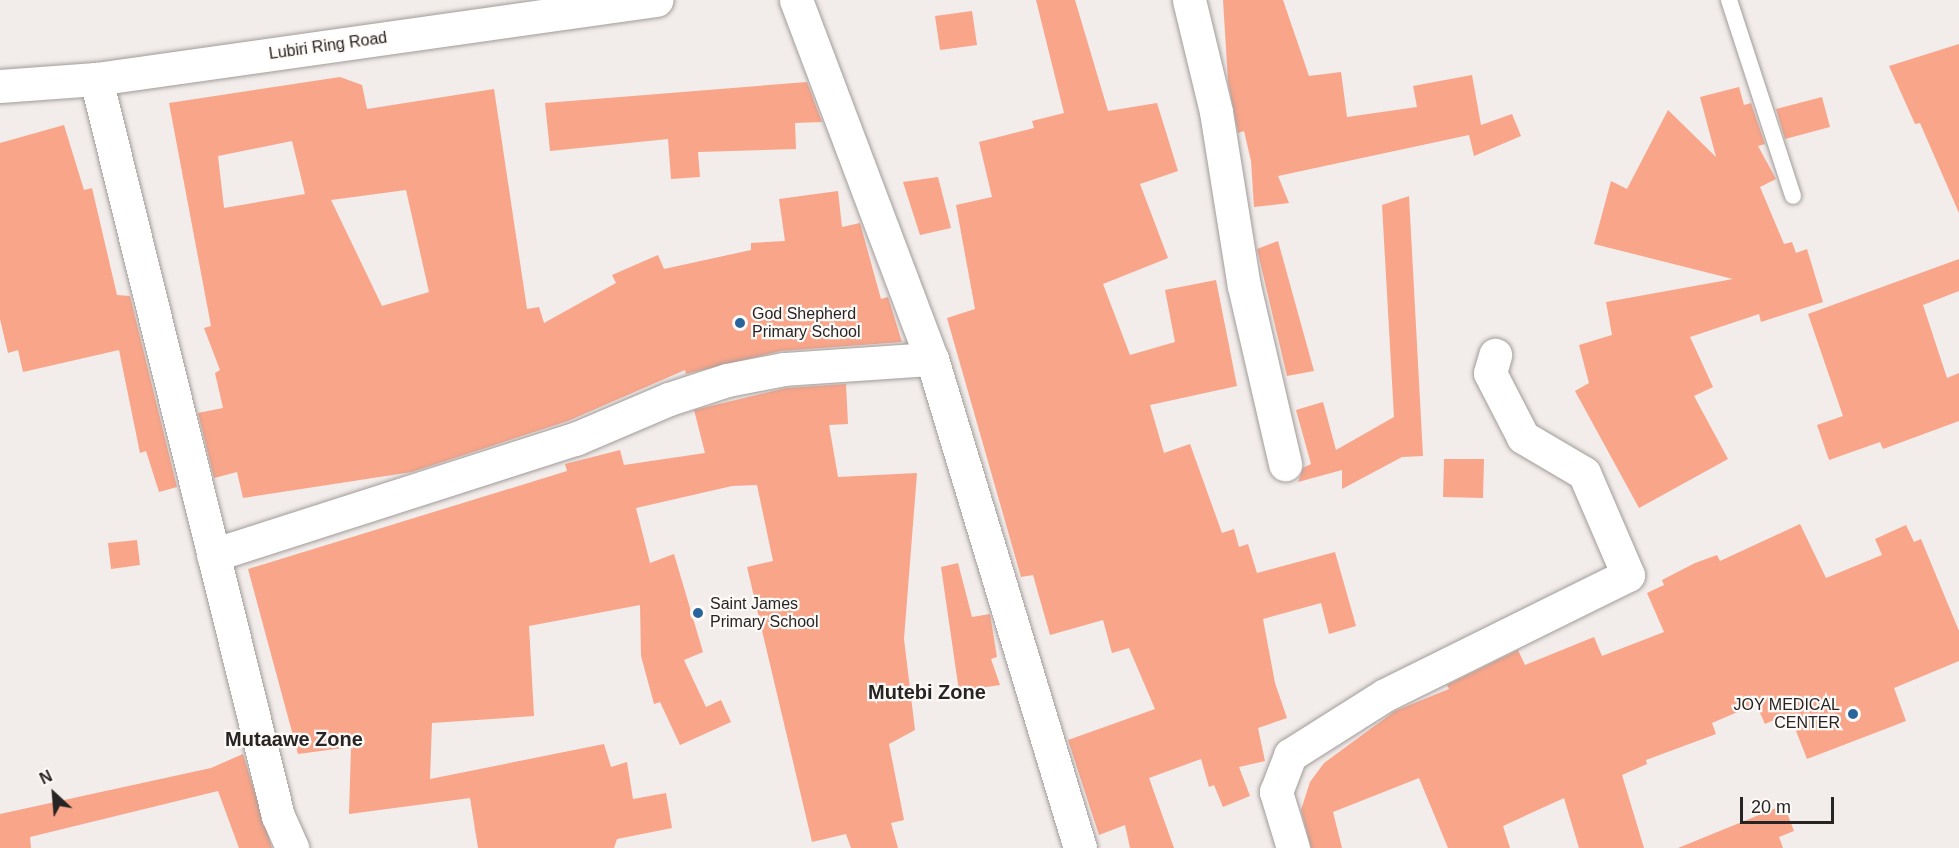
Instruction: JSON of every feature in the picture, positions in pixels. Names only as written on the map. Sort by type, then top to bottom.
[{"type":"street","name":"Lubiri Ring Road","points":[[0,86],[96,78],[656,0]]},
{"type":"street","points":[[796,0],[932,359],[1080,848]]},
{"type":"street","points":[[1189,0],[1216,112],[1244,286],[1285,465]]},
{"type":"street","points":[[96,78],[278,816],[292,848]]},
{"type":"street","points":[[1293,848],[1276,792],[1290,755],[1385,695],[1628,575],[1584,473],[1523,437],[1490,373],[1495,355]]},
{"type":"street","points":[[213,555],[575,439],[669,399],[727,381],[784,369],[932,359]]},
{"type":"lane","points":[[1729,0],[1792,196]]},
{"type":"building","points":[[1036,0],[1075,0],[1108,111],[1157,103],[1178,171],[1140,184],[1168,258],[1103,284],[1130,355],[1175,342],[1165,290],[1216,280],[1237,386],[1150,405],[1164,453],[1190,444],[1222,533],[1234,529],[1239,547],[1248,544],[1257,573],[1335,552],[1356,626],[1329,634],[1321,603],[1263,619],[1275,683],[1287,718],[1258,728],[1265,761],[1239,767],[1250,796],[1223,807],[1214,785],[1209,787],[1201,759],[1149,778],[1174,848],[1130,848],[1125,825],[1099,835],[1068,740],[1155,709],[1129,648],[1112,653],[1103,620],[1050,635],[1033,575],[1021,577],[947,318],[975,309],[956,205],[992,197],[979,142],[1034,128],[1032,121],[1064,113]]},
{"type":"building","points":[[1223,0],[1283,0],[1309,76],[1341,72],[1347,117],[1417,107],[1413,86],[1472,75],[1481,125],[1512,114],[1521,136],[1474,156],[1469,135],[1278,176],[1289,203],[1254,207],[1251,161],[1244,131],[1238,133],[1228,81]]},
{"type":"building","points":[[972,11],[977,45],[940,50],[935,16]]},
{"type":"building","points":[[1959,44],[1959,213],[1920,123],[1915,124],[1889,66]]},
{"type":"building","points":[[340,77],[362,85],[367,109],[494,89],[527,309],[539,307],[544,323],[616,283],[612,275],[658,255],[664,269],[751,250],[751,243],[785,241],[779,199],[838,191],[842,227],[860,223],[881,299],[888,297],[902,342],[781,351],[686,374],[685,370],[568,421],[412,472],[243,498],[237,472],[214,478],[198,413],[223,408],[215,373],[220,370],[204,328],[211,326],[169,103]],"holes":[[[292,141],[305,194],[224,208],[218,156]],[[406,190],[429,292],[382,306],[331,200]]]},
{"type":"building","points":[[807,82],[822,122],[795,123],[796,149],[698,152],[700,177],[671,179],[668,139],[550,151],[545,103]]},
{"type":"building","points":[[1739,87],[1744,105],[1751,103],[1765,144],[1758,146],[1776,179],[1760,187],[1784,244],[1792,242],[1796,253],[1807,249],[1823,302],[1761,322],[1759,314],[1690,337],[1713,387],[1694,396],[1728,459],[1639,508],[1575,391],[1589,383],[1579,345],[1612,335],[1606,302],[1733,279],[1594,244],[1611,181],[1627,189],[1668,110],[1716,157],[1700,97]]},
{"type":"building","points":[[1822,97],[1830,127],[1785,139],[1776,109]]},
{"type":"building","points":[[64,125],[84,190],[92,188],[117,295],[130,296],[177,487],[159,492],[146,451],[140,453],[119,350],[23,372],[18,350],[8,353],[0,319],[0,143]]},
{"type":"building","points":[[938,177],[951,228],[920,235],[903,182]]},
{"type":"building","points":[[1409,196],[1423,456],[1402,457],[1342,489],[1342,470],[1298,482],[1303,468],[1311,464],[1296,410],[1323,402],[1336,450],[1394,417],[1382,205]]},
{"type":"building","points":[[1278,241],[1314,371],[1287,376],[1257,249]]},
{"type":"building","points":[[1959,259],[1959,291],[1923,305],[1947,378],[1959,373],[1959,421],[1883,449],[1880,442],[1829,460],[1817,425],[1843,416],[1808,314]]},
{"type":"building","points":[[846,384],[848,424],[829,425],[838,477],[917,473],[904,639],[915,730],[889,744],[904,820],[891,823],[898,848],[851,848],[846,834],[812,842],[747,567],[773,561],[757,485],[732,486],[636,508],[650,563],[674,554],[703,652],[684,660],[706,707],[721,700],[731,722],[680,745],[660,702],[654,704],[641,656],[640,605],[529,626],[534,716],[432,723],[430,779],[604,744],[611,767],[627,762],[633,799],[666,793],[672,828],[617,839],[614,848],[478,848],[470,798],[349,814],[351,747],[298,754],[248,569],[567,471],[565,464],[620,450],[624,465],[705,453],[694,410],[786,388]]},
{"type":"building","points":[[1444,459],[1484,459],[1483,498],[1443,497]]},
{"type":"building","points":[[1800,524],[1826,578],[1882,555],[1875,539],[1906,525],[1914,542],[1921,539],[1959,631],[1959,661],[1894,688],[1906,721],[1807,759],[1789,713],[1765,724],[1756,704],[1712,723],[1716,734],[1646,760],[1647,764],[1622,775],[1644,848],[1579,848],[1564,798],[1503,826],[1510,848],[1448,848],[1419,778],[1333,812],[1342,848],[1311,848],[1301,810],[1310,782],[1324,763],[1395,711],[1449,689],[1447,685],[1518,650],[1525,665],[1594,637],[1602,656],[1664,632],[1647,593],[1664,585],[1662,580],[1695,563],[1717,555],[1720,561]]},
{"type":"building","points":[[137,540],[140,565],[111,569],[108,543]]},
{"type":"building","points":[[958,563],[972,617],[990,614],[997,657],[991,659],[1000,685],[959,691],[941,567]]},
{"type":"building","points":[[243,754],[272,848],[239,848],[218,791],[30,837],[31,848],[0,848],[0,814],[211,768]]},
{"type":"building","points":[[1784,805],[1794,831],[1779,837],[1783,848],[1678,848]]},
{"type":"place","name":"God Shepherd Primary School","points":[[740,323]]},
{"type":"place","name":"Saint James Primary School","points":[[698,613]]},
{"type":"place","name":"JOY MEDICAL CENTER","points":[[1853,714]]},
{"type":"district","name":"Mutebi Zone","points":[[927,692]]},
{"type":"district","name":"Mutaawe Zone","points":[[294,739]]}]
